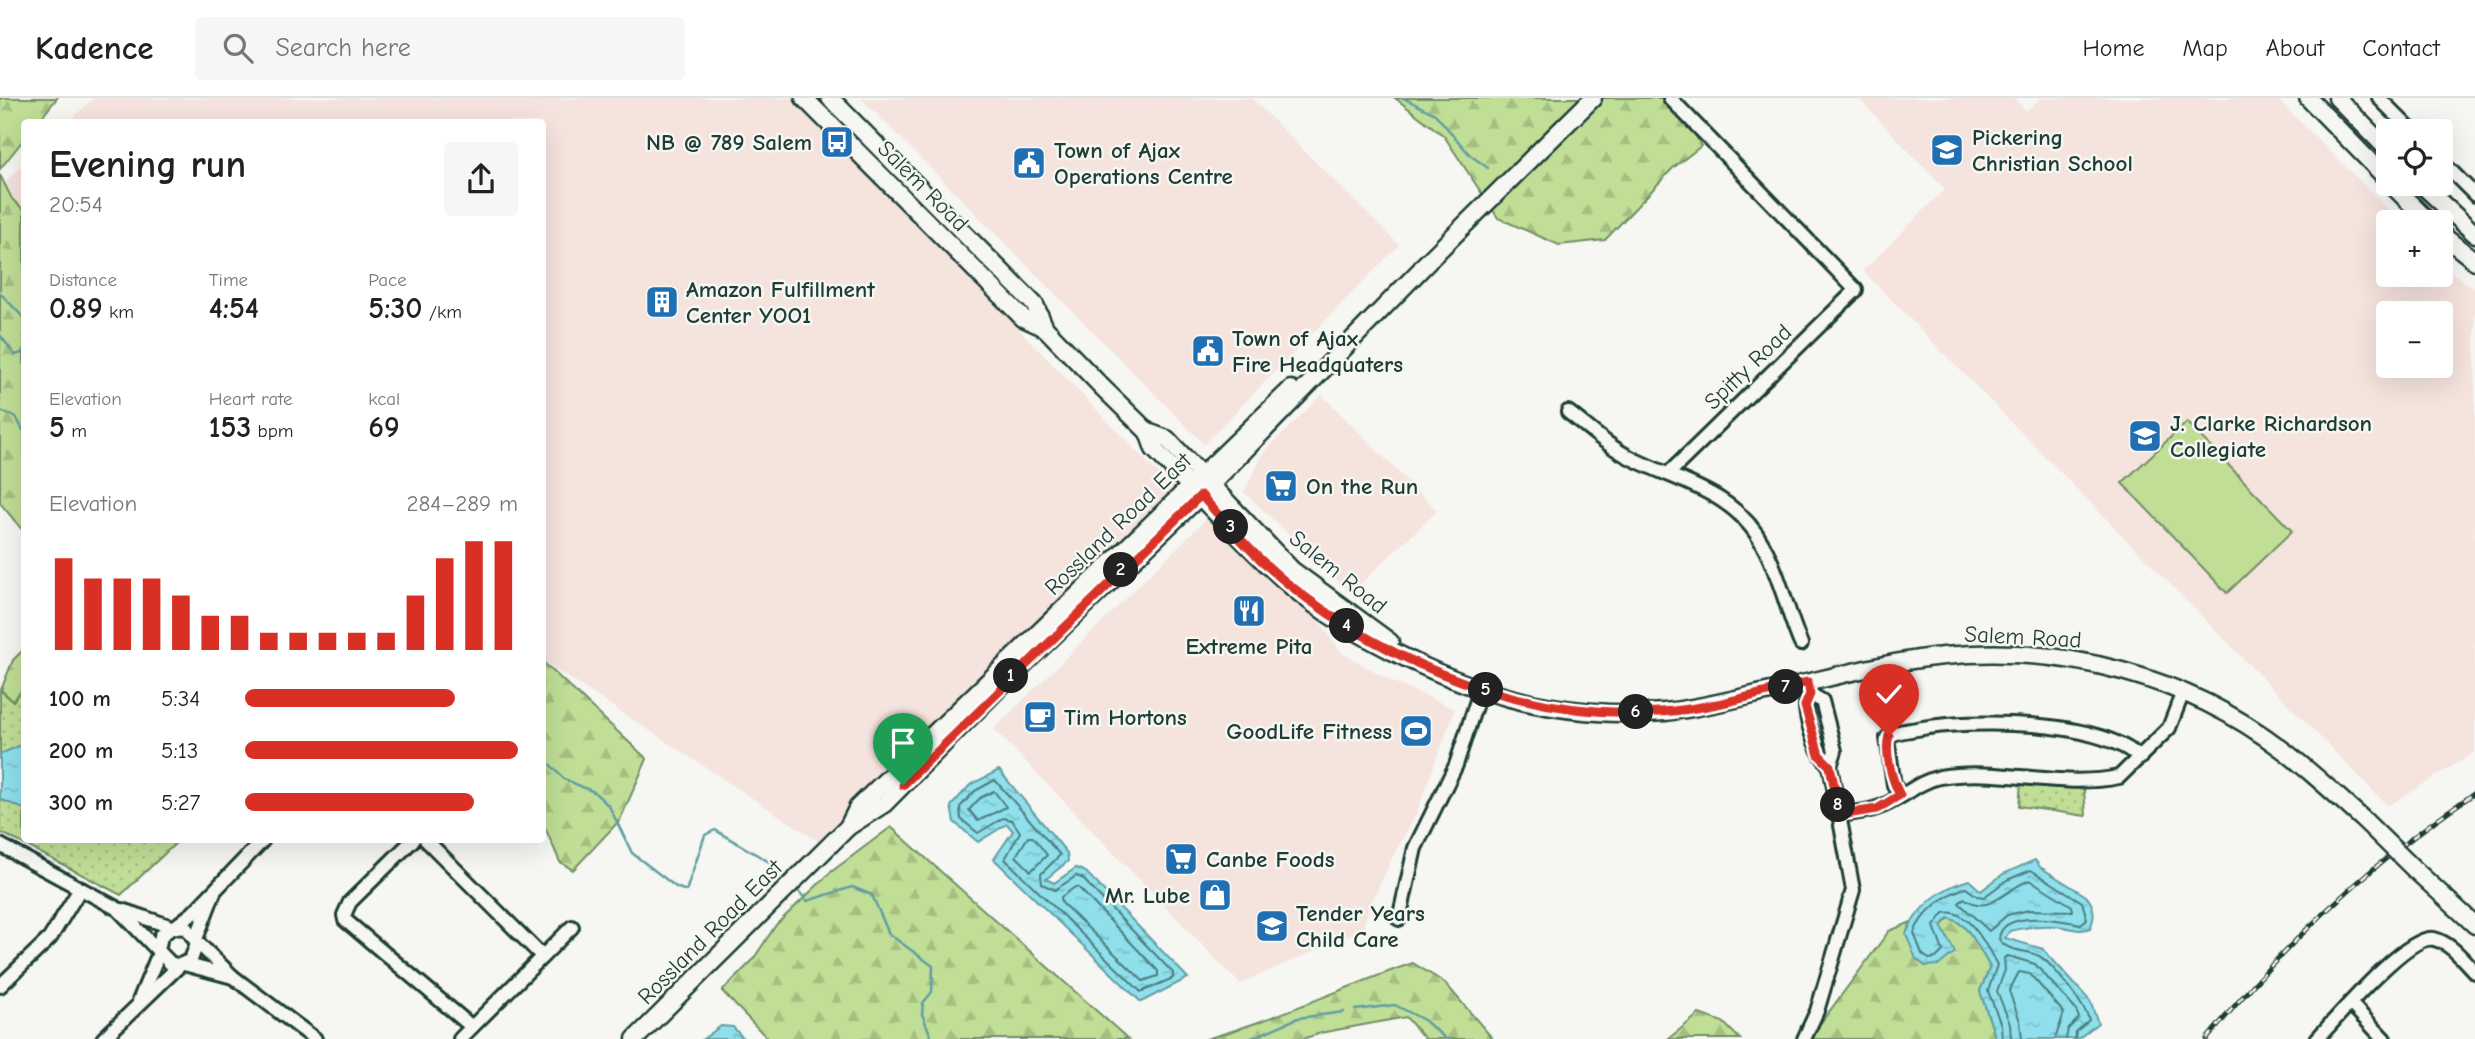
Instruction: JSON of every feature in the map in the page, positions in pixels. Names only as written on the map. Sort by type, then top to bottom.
[{"type":"main road","name":"Salem Road","points":[[804,98],[1023,318],[1045,328],[1148,432],[1167,439],[1201,485],[1285,582],[1356,633],[1410,660],[1510,698],[1578,710],[1661,712],[1809,688],[1892,664],[1945,656],[2000,654],[2118,668],[2183,692],[2280,748],[2365,821],[2475,925]]},
{"type":"main road","name":"Salem Road","points":[[830,98],[1035,305],[1045,328]]},
{"type":"main road","name":"Rossland Road East","points":[[635,1039],[848,827],[884,804],[1201,485],[1593,98]]},
{"type":"main road","points":[[2308,98],[2376,168]]},
{"type":"main road","points":[[2337,98],[2376,138]]},
{"type":"main road","points":[[2403,196],[2417,210]]},
{"type":"main road","points":[[2434,196],[2475,234]]},
{"type":"main road","points":[[2453,244],[2475,261]]},
{"type":"street","name":"Spitty Road","points":[[1669,473],[1856,290],[1670,98]]},
{"type":"street","points":[[2379,98],[2400,119]]},
{"type":"street","points":[[2453,173],[2475,195]]},
{"type":"street","points":[[1568,412],[1631,459],[1701,486],[1729,503],[1749,523],[1764,545],[1801,645]]},
{"type":"street","points":[[1399,919],[1415,848],[1456,765],[1481,688]]},
{"type":"street","points":[[1804,1039],[1817,1011],[1853,890],[1830,766],[1835,751],[1822,701],[1809,688]]},
{"type":"street","points":[[1840,815],[1877,809],[1940,777],[1983,773],[2065,781],[2113,778],[2123,774],[2169,728],[2183,692]]},
{"type":"street","points":[[1900,795],[1894,785],[1887,738],[1895,733],[1928,727],[1989,722],[2053,728],[2130,748],[2140,758]]},
{"type":"street","points":[[139,1003],[159,952],[160,936],[193,913],[260,843]]},
{"type":"street","points":[[410,843],[351,902],[344,915],[345,920],[472,1027]]},
{"type":"street","points":[[429,843],[542,957]]},
{"type":"street","points":[[0,845],[118,909],[187,928],[233,977],[315,1039]]},
{"type":"street","points":[[103,1039],[139,1003],[195,955],[196,940],[215,888]]},
{"type":"street","points":[[0,986],[50,938],[80,889]]},
{"type":"street","points":[[118,909],[168,963],[233,977]]},
{"type":"street","points":[[460,1039],[572,927]]},
{"type":"street","points":[[2317,1039],[2350,1003],[2417,941],[2432,938],[2449,945],[2475,972]]},
{"type":"street","points":[[2350,1003],[2384,1039]]},
{"type":"shaded area","points":[[94,98],[795,98],[1172,488],[818,841],[546,663],[546,119],[71,119]]},
{"type":"shaded area","points":[[861,98],[1251,98],[1399,245],[1204,444]]},
{"type":"shaded area","points":[[1858,98],[2013,98],[2026,111],[2041,98],[2276,98],[2389,210],[2376,210],[2376,287],[2453,287],[2453,273],[2475,289],[2475,752],[2388,806],[1863,271],[1945,189]]},
{"type":"shaded area","points":[[21,167],[21,220],[0,187]]},
{"type":"shaded area","points":[[1322,395],[1437,511],[1351,593],[1244,492],[1265,451]]},
{"type":"shaded area","points":[[1208,517],[1312,612],[1342,653],[1391,681],[1455,709],[1417,812],[1369,907],[1363,929],[1240,984],[994,729]]},
{"type":"green space","points":[[0,98],[57,98],[40,119],[21,119],[21,143],[0,169]]},
{"type":"green space","points":[[1395,98],[1677,98],[1701,146],[1673,168],[1605,240],[1559,245],[1498,218],[1444,136]]},
{"type":"green space","points":[[0,175],[12,199],[21,207],[21,528],[0,503]]},
{"type":"green space","points":[[2187,422],[2292,531],[2227,593],[2122,483]]},
{"type":"green space","points":[[21,652],[21,691],[13,701],[1,690],[13,660]]},
{"type":"green space","points":[[546,665],[647,759],[620,820],[573,870],[560,862],[546,830]]},
{"type":"green space","points":[[0,690],[13,701],[21,691],[21,843],[0,832]]},
{"type":"green space","points":[[2021,783],[2084,789],[2086,816],[2019,806]]},
{"type":"green space","points":[[891,827],[1128,1039],[768,1039],[722,991],[752,961],[776,925],[831,872]]},
{"type":"green space","points":[[21,843],[176,843],[121,895]]},
{"type":"green space","points":[[1949,918],[1968,931],[1990,967],[1980,991],[1996,1039],[1802,1039],[1811,1036],[1889,931],[1911,922],[1906,934],[1946,940],[1941,926]]},
{"type":"green space","points":[[1413,963],[1445,983],[1493,1039],[1425,1039],[1406,1017],[1320,1033],[1303,1039],[1206,1039],[1258,1022]]},
{"type":"green space","points":[[1699,1014],[1723,1022],[1740,1039],[1668,1039]]},
{"type":"water","points":[[21,745],[21,808],[0,799],[0,754]]},
{"type":"water","points":[[999,770],[1067,853],[1068,861],[1046,879],[1054,883],[1076,868],[1086,872],[1188,978],[1141,1002],[994,859],[1013,831],[1007,824],[978,842],[954,822],[951,806],[970,785]]},
{"type":"water","points":[[2035,860],[2040,867],[2086,896],[2093,907],[2092,924],[2090,928],[2081,930],[2056,926],[2027,927],[2010,931],[2005,938],[2043,949],[2090,1001],[2098,1023],[2078,1039],[1996,1039],[1980,991],[1990,967],[1968,931],[1948,918],[1941,926],[1955,952],[1939,965],[1925,966],[1916,959],[1906,934],[1917,915],[1940,893],[1969,880],[1981,891],[2003,874]]},
{"type":"water","points":[[721,1026],[733,1027],[744,1039],[703,1039]]},
{"type":"waterway","points":[[1403,98],[1435,114],[1470,155],[1488,168]]},
{"type":"waterway","points":[[0,293],[21,315]]},
{"type":"waterway","points":[[0,335],[15,355],[21,353]]},
{"type":"waterway","points":[[0,411],[16,417],[21,426]]},
{"type":"waterway","points":[[546,760],[564,779],[594,792],[609,806],[632,853],[676,887],[686,891],[705,835],[715,830],[776,866],[788,880]]},
{"type":"waterway","points":[[795,887],[807,901],[852,887],[872,895],[889,934],[933,966],[932,992],[923,1003],[922,1014],[932,1039]]},
{"type":"waterway","points":[[1355,1010],[1395,1005],[1424,1020],[1446,1039]]},
{"type":"waterway","points":[[1250,1039],[1298,1018],[1344,1012]]},
{"type":"railway","points":[[2207,1039],[2267,970],[2332,906],[2401,846],[2475,793]]},
{"type":"place","name":"NB @ 789 Salem","points":[[837,142]]},
{"type":"place","name":"Pickering Christian School","points":[[1947,150]]},
{"type":"place","name":"Town of Ajax Operations Centre","points":[[1029,163]]},
{"type":"place","name":"Amazon Fulfillment Center YOO1","points":[[662,302]]},
{"type":"place","name":"Town of Ajax Fire Headquaters","points":[[1208,351]]},
{"type":"place","name":"J. Clarke Richardson Collegiate","points":[[2145,436]]},
{"type":"place","name":"On the Run","points":[[1281,486]]},
{"type":"place","name":"Extreme Pita","points":[[1249,611]]},
{"type":"place","name":"Tim Hortons","points":[[1040,717]]},
{"type":"place","name":"GoodLife Fitness","points":[[1416,731]]},
{"type":"place","name":"Canbe Foods","points":[[1181,859]]},
{"type":"place","name":"Mr. Lube","points":[[1215,895]]},
{"type":"place","name":"Tender Years Child Care","points":[[1272,926]]},
{"type":"route","points":[[903,785],[997,690],[1201,495],[1285,582],[1356,633],[1410,660],[1510,698],[1578,710],[1661,712],[1687,709],[1808,682],[1810,694],[1805,706],[1819,755],[1830,766],[1840,815],[1877,809],[1900,795],[1894,785],[1887,746],[1889,736]]}]
